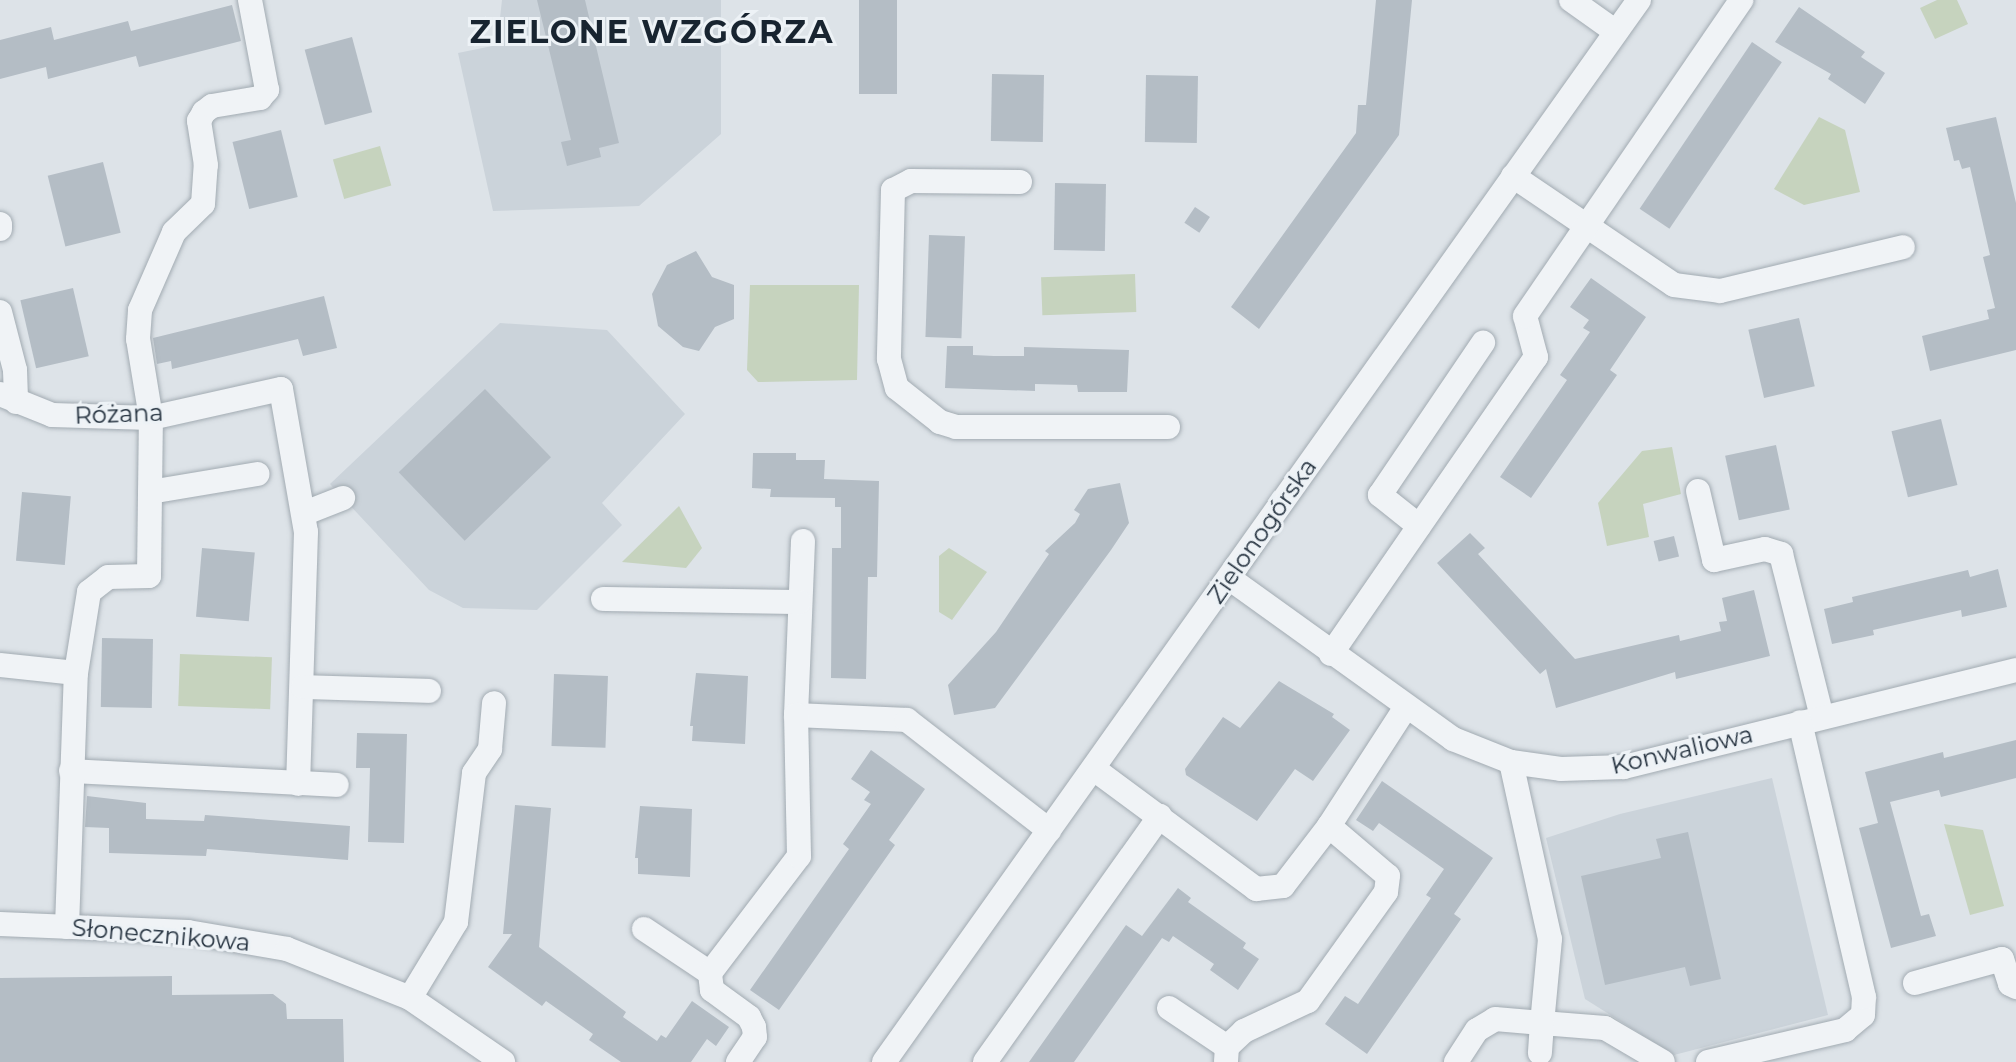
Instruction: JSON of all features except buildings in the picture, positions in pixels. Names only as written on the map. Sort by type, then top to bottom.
[{"type":"street","points":[[67,927],[76,673],[89,592],[108,577],[149,576],[150,418],[138,339],[140,310],[174,232],[203,204],[206,165],[199,121],[212,106],[260,98],[267,90],[250,0]]},
{"type":"street","points":[[1571,0],[1616,32]]},
{"type":"street","name":"Zielonogórska","points":[[884,1062],[1640,0]]},
{"type":"street","points":[[1331,654],[1536,357],[1525,316],[1741,0]]},
{"type":"street","points":[[1513,176],[1674,285],[1720,291],[1903,247]]},
{"type":"street","points":[[1020,182],[911,181],[893,190],[888,359],[897,388],[940,422],[956,427],[1168,427]]},
{"type":"street","points":[[0,312],[15,370],[8,398]]},
{"type":"street","points":[[1419,526],[1380,495],[1483,343]]},
{"type":"street","name":"Różana","points":[[8,398],[74,418],[150,418],[281,389],[304,513]]},
{"type":"street","points":[[150,492],[257,474]]},
{"type":"street","points":[[1698,491],[1714,560],[1765,549],[1781,554],[1864,997],[1863,1015],[1845,1030],[1708,1062]]},
{"type":"street","points":[[298,784],[303,687],[304,513],[343,498]]},
{"type":"street","points":[[738,1062],[754,1037],[754,1027],[749,1017],[712,990],[710,973],[799,856],[796,715],[803,541]]},
{"type":"street","name":"Konwaliowa","points":[[1229,578],[1452,739],[1511,762],[1571,769],[1624,767],[2016,670]]},
{"type":"street","points":[[603,598],[799,602]]},
{"type":"street","points":[[0,665],[76,673]]},
{"type":"street","points":[[303,687],[429,691]]},
{"type":"street","points":[[410,998],[456,922],[474,773],[490,749],[494,703]]},
{"type":"street","points":[[1094,769],[1264,891],[1283,886],[1329,826],[1406,707]]},
{"type":"street","points":[[796,715],[907,720],[1049,830]]},
{"type":"street","points":[[1511,762],[1550,939],[1540,1053]]},
{"type":"street","points":[[71,771],[337,785]]},
{"type":"street","points":[[985,1062],[1160,816]]},
{"type":"street","points":[[1170,1008],[1227,1054],[1244,1031],[1308,1001],[1386,892],[1388,876],[1383,869],[1329,826]]},
{"type":"street","name":"Słonecznikowa","points":[[0,924],[242,938],[329,962],[410,998],[503,1062]]},
{"type":"street","points":[[644,929],[710,973]]},
{"type":"street","points":[[1915,983],[2003,959],[2010,984],[2016,987]]},
{"type":"street","points":[[1457,1062],[1477,1030],[1488,1021],[1605,1028],[1663,1062]]},
{"type":"shaded area","points":[[502,0],[721,0],[721,134],[639,206],[493,211],[458,53],[497,45]]},
{"type":"shaded area","points":[[500,323],[607,330],[685,414],[602,503],[622,525],[537,610],[463,608],[429,590],[330,484]]},
{"type":"shaded area","points":[[1772,778],[1828,1015],[1674,1055],[1585,999],[1546,838],[1620,814]]},
{"type":"green space","points":[[1937,0],[1957,0],[1968,24],[1935,39],[1920,8]]},
{"type":"green space","points":[[1819,117],[1845,130],[1860,192],[1804,205],[1774,189]]},
{"type":"green space","points":[[380,146],[391,185],[344,199],[333,160]]},
{"type":"green space","points":[[1135,274],[1136,312],[1042,315],[1041,277]]},
{"type":"green space","points":[[750,285],[859,285],[857,380],[758,382],[747,370]]},
{"type":"green space","points":[[1672,447],[1681,494],[1643,504],[1649,537],[1607,546],[1598,503],[1642,451]]},
{"type":"green space","points":[[679,506],[702,548],[686,568],[622,562]]},
{"type":"green space","points":[[949,548],[987,572],[952,620],[939,612],[939,556]]},
{"type":"green space","points":[[180,654],[272,657],[270,709],[178,706]]},
{"type":"green space","points":[[1944,824],[1983,830],[2004,906],[1970,915]]},
{"type":"district","name":"ZIELONE WZGÓRZA","points":[[652,32]]}]
